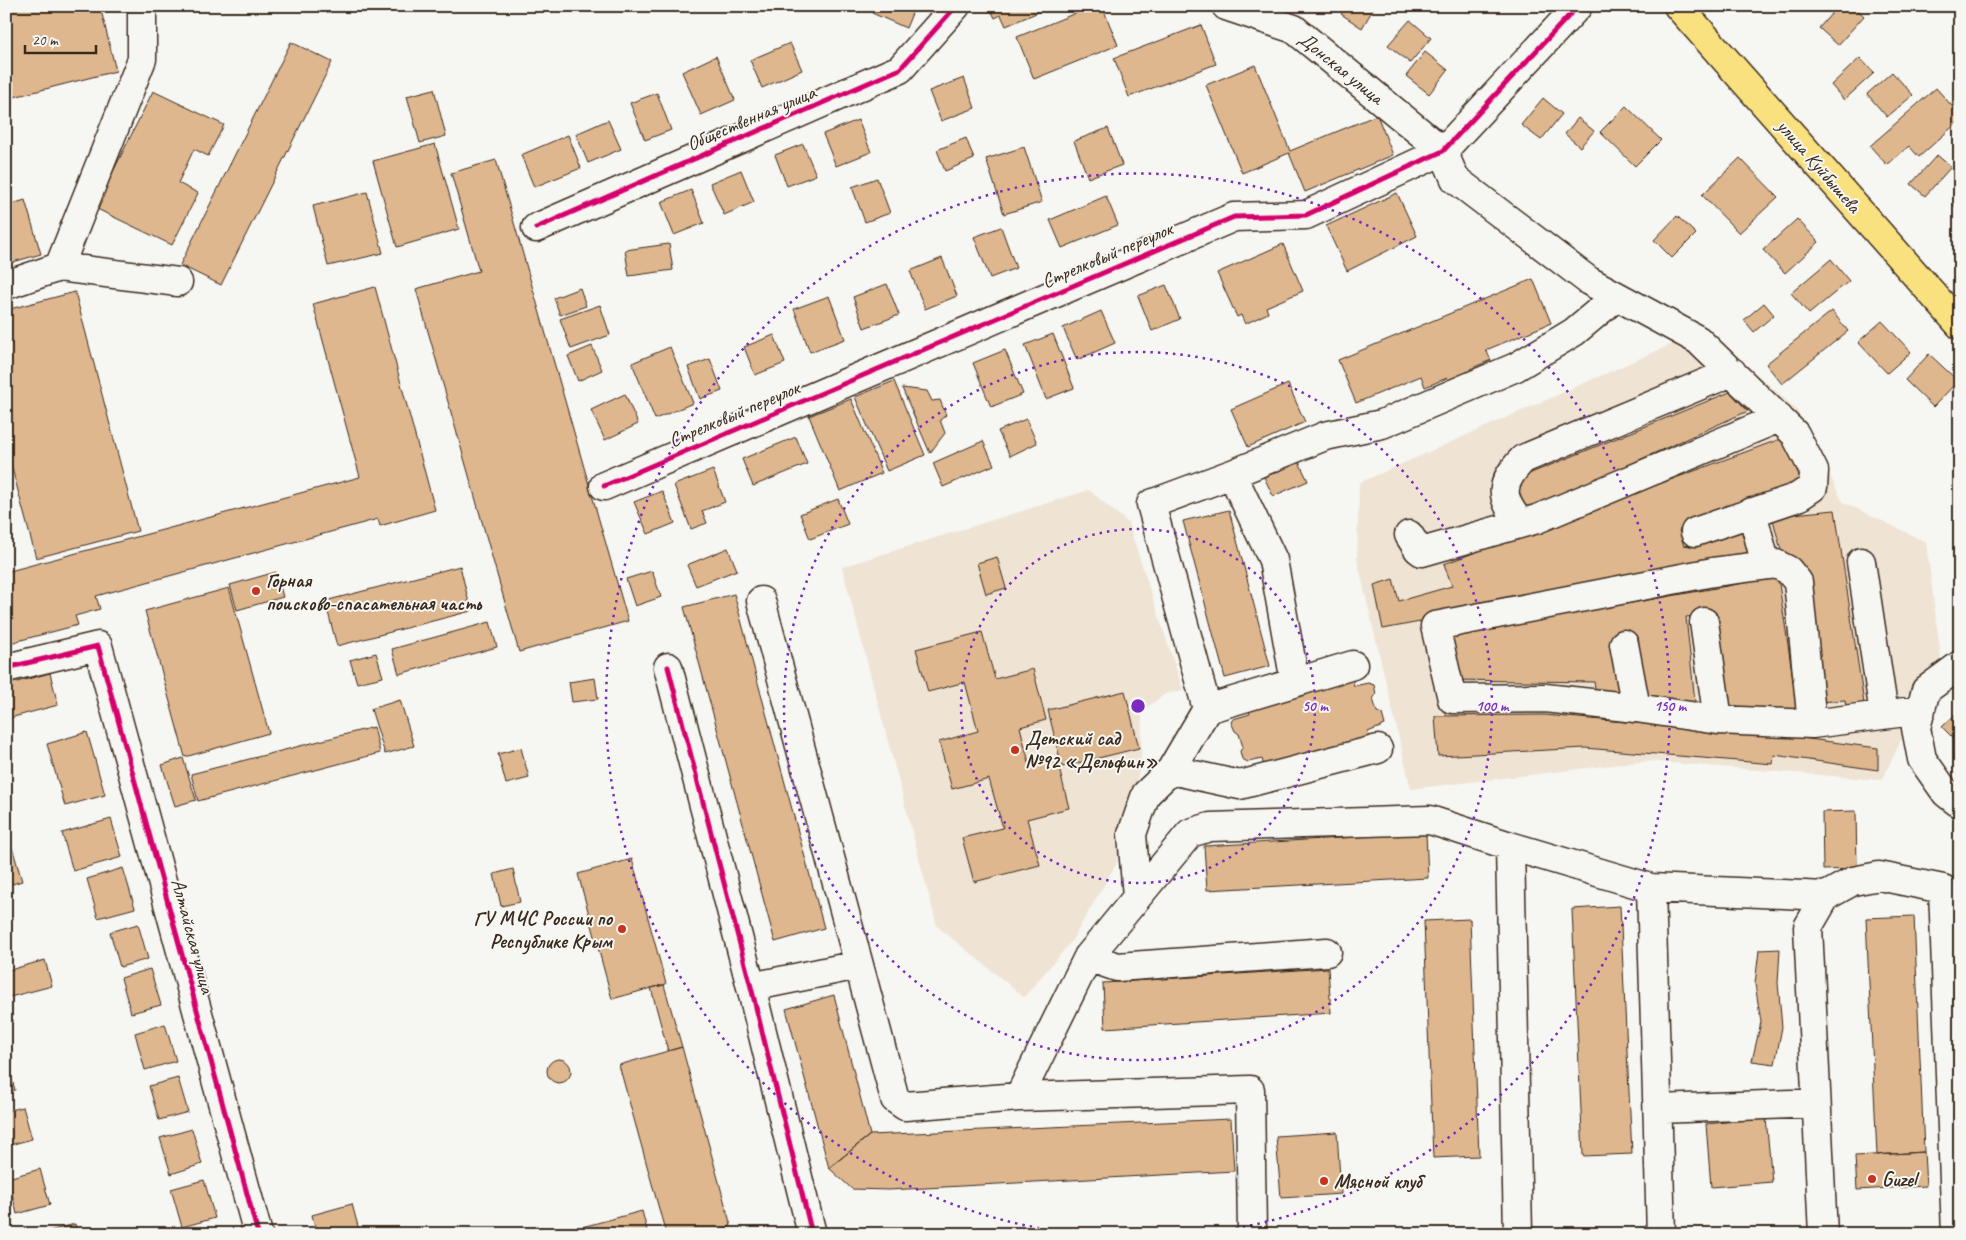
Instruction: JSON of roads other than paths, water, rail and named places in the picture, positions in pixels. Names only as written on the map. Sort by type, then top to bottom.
[{"type":"main road","name":"улица Куйбышева","points":[[1678,6],[1960,326]]},
{"type":"street","points":[[59,267],[142,59],[142,6]]},
{"type":"street","name":"Общественная улица","points":[[536,228],[900,69],[956,6]]},
{"type":"street","name":"Донская улица","points":[[1226,6],[1294,29],[1443,151]]},
{"type":"street","name":"Стрелковый переулок","points":[[604,486],[1234,218],[1306,215],[1443,151],[1578,6]]},
{"type":"street","points":[[1443,151],[1455,179],[1589,281],[1698,340],[1795,434],[1814,471],[1812,487],[1798,497],[1695,532]]},
{"type":"street","points":[[6,285],[59,267],[178,282]]},
{"type":"street","points":[[1207,709],[1151,504],[1232,474],[1325,436],[1382,424],[1516,367],[1574,332],[1616,297]]},
{"type":"street","points":[[1521,523],[1506,502],[1503,487],[1510,472],[1524,459],[1732,372]]},
{"type":"street","points":[[1409,535],[1422,552],[1537,519],[1779,418]]},
{"type":"street","points":[[1232,474],[1273,560],[1295,682]]},
{"type":"street","points":[[1752,512],[1766,565]]},
{"type":"street","points":[[1861,562],[1884,714]]},
{"type":"street","points":[[1812,724],[1798,582],[1788,570],[1776,564],[1713,572],[1435,626],[1452,700],[1545,698],[1636,708],[1718,720],[1812,724],[1921,710]]},
{"type":"street","points":[[762,601],[895,1099],[905,1106],[1019,1097],[1250,1090],[1252,1234]]},
{"type":"street","points":[[1704,622],[1718,720]]},
{"type":"street","points":[[1624,644],[1636,708]]},
{"type":"street","name":"Алтайская улица","points":[[6,668],[98,646],[258,1234]]},
{"type":"street","points":[[1960,664],[1926,690],[1916,728],[1922,759],[1946,793],[1960,804]]},
{"type":"street","points":[[1137,897],[1132,834],[1146,794],[1171,770],[1207,709],[1352,665]]},
{"type":"street","points":[[668,667],[752,987],[812,1234]]},
{"type":"street","points":[[1171,770],[1240,785],[1378,749]]},
{"type":"street","points":[[1019,1097],[1088,957],[1190,833],[1210,827],[1430,820],[1651,888],[1826,896]]},
{"type":"street","points":[[1510,846],[1518,1234]]},
{"type":"street","points":[[1823,1234],[1808,928],[1826,896],[1853,881],[1879,876],[1951,889],[1956,1234]]},
{"type":"street","points":[[1651,888],[1661,1234]]},
{"type":"street","points":[[1088,957],[1117,967],[1327,952]]},
{"type":"street","points":[[752,987],[858,964]]},
{"type":"street","points":[[1658,1109],[1816,1103]]},
{"type":"place","name":"Горная поисково-спасательная часть","points":[[256,591]]},
{"type":"place","name":"Детский сад №92 «Дельфин»","points":[[1015,750]]},
{"type":"place","name":"ГУ МЧС России по Республике Крым","points":[[622,929]]},
{"type":"place","name":"Guzel","points":[[1872,1179]]},
{"type":"place","name":"Мясной клуб","points":[[1324,1181]]}]
